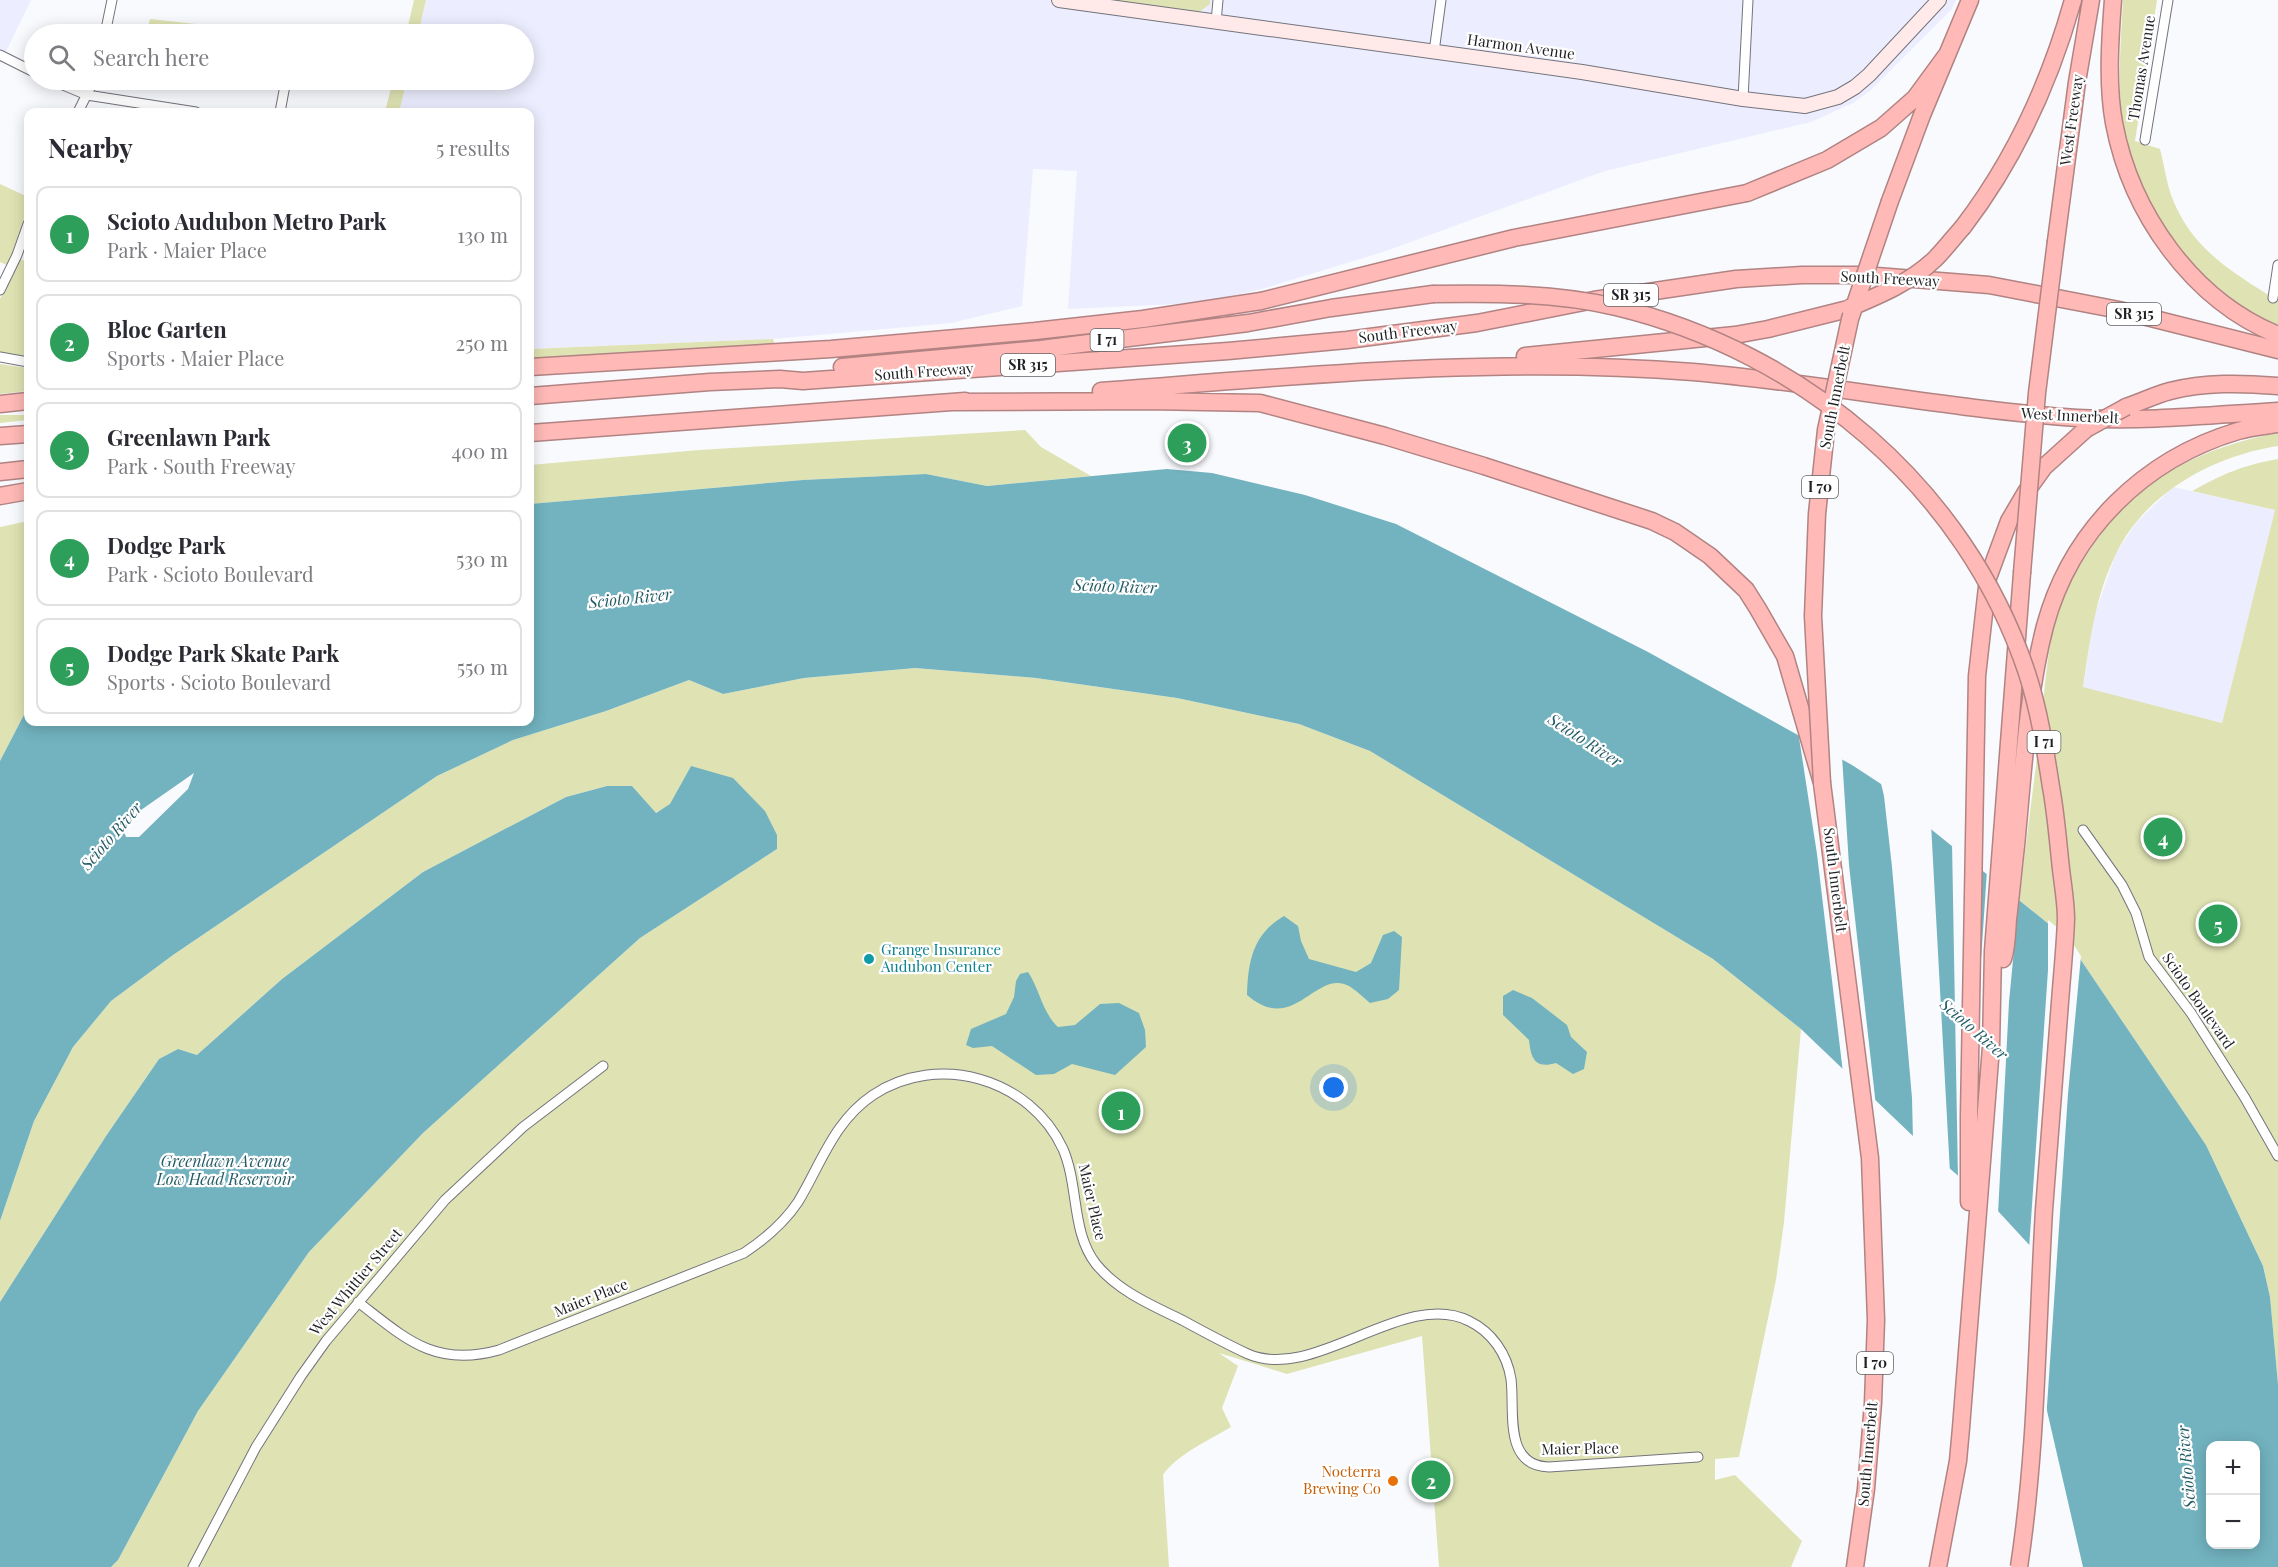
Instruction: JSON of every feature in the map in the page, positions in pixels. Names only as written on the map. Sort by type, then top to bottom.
[{"type":"highway","name":"I 70","points":[[1948,53],[1970,0]]},
{"type":"highway","points":[[1414,370],[1768,329],[1848,309],[1912,278],[1935,259],[1985,198],[2026,127],[2044,86],[2073,0]]},
{"type":"highway","name":"West Freeway","points":[[1994,986],[1993,951],[2037,393],[2077,82],[2091,0]]},
{"type":"highway","points":[[2113,0],[2109,50],[2114,123],[2132,186],[2162,238],[2187,271],[2214,296],[2243,317],[2278,335]]},
{"type":"highway","name":"South Innerbelt","points":[[1855,1567],[1866,1489],[1874,1403],[1876,1320],[1870,1158],[1822,783],[1813,616],[1816,514],[1827,430],[1850,319],[1890,201],[1948,53]]},
{"type":"highway","points":[[534,367],[831,348],[1035,331],[1143,319],[1261,301],[1514,238],[1747,193],[1827,160],[1881,128],[1915,98],[1948,53]]},
{"type":"highway","name":"South Freeway","points":[[534,396],[780,379],[803,381],[1335,341],[1477,323],[1594,300],[1736,279],[1802,275],[1864,275],[1989,285],[2120,310],[2278,350]]},
{"type":"highway","name":"I 71","points":[[780,379],[804,370],[1041,349],[1248,323],[1331,308],[1433,294],[1529,294],[1611,306],[1666,320],[1721,341],[1778,370],[1848,418],[1870,438],[1919,488],[1943,517],[1971,558],[1997,604],[2027,674],[2041,724],[2055,810],[2066,917],[2044,1212],[2036,1386],[2026,1519],[2019,1567]]},
{"type":"highway","name":"West Innerbelt","points":[[1414,370],[1551,365],[1670,371],[2008,412],[2079,418],[2124,420],[2278,411]]},
{"type":"highway","name":"SR 315","points":[[954,402],[1414,370]]},
{"type":"highway","points":[[1972,1291],[1968,1136],[1977,676],[1988,578],[2008,520],[2026,492],[2044,467],[2086,429],[2126,407],[2170,391],[2222,384],[2278,386]]},
{"type":"highway","points":[[0,404],[24,401]]},
{"type":"highway","points":[[534,433],[954,402],[1260,403],[1462,459],[1652,521],[1675,532],[1710,556],[1746,590],[1785,656],[1822,783]]},
{"type":"highway","points":[[1938,1567],[1958,1461],[1994,986],[2004,954],[2036,675],[2045,625],[2062,579],[2074,555],[2105,513],[2127,491],[2151,472],[2178,456],[2238,431],[2278,424]]},
{"type":"highway","points":[[0,436],[24,434]]},
{"type":"highway","points":[[0,472],[24,470]]},
{"type":"highway","points":[[0,496],[24,492]]},
{"type":"main road","name":"Harmon Avenue","points":[[1059,0],[1582,72],[1743,99],[1805,106],[1838,97],[1869,75],[1939,0]]},
{"type":"street","points":[[107,24],[112,0]]},
{"type":"street","points":[[1216,22],[1218,0]]},
{"type":"street","points":[[1434,52],[1441,0]]},
{"type":"street","points":[[1743,99],[1748,0]]},
{"type":"street","name":"Thomas Avenue","points":[[2145,140],[2168,0]]},
{"type":"street","points":[[0,56],[24,67]]},
{"type":"street","points":[[77,90],[87,94],[172,108]]},
{"type":"street","points":[[80,108],[89,90]]},
{"type":"street","points":[[281,108],[284,90]]},
{"type":"street","points":[[0,290],[24,235]]},
{"type":"street","points":[[2273,298],[2278,265]]},
{"type":"street","points":[[0,357],[24,361]]},
{"type":"street","name":"Scioto Boulevard","points":[[2084,830],[2122,885],[2136,913],[2149,957],[2191,1013],[2245,1098],[2278,1156]]},
{"type":"street","name":"West Whittier Street","points":[[194,1567],[268,1428],[326,1341],[403,1248],[464,1182],[523,1127],[603,1066]]},
{"type":"street","name":"Maier Place","points":[[358,1302],[411,1341],[434,1352],[454,1356],[484,1354],[499,1350],[744,1253],[770,1234],[785,1219],[797,1203],[836,1131],[859,1105],[888,1086],[918,1076],[956,1073],[1006,1090],[1020,1098],[1045,1121],[1055,1135],[1069,1166],[1080,1228],[1086,1247],[1095,1263],[1115,1284],[1149,1304],[1247,1353],[1272,1359],[1308,1353],[1414,1316],[1438,1313],[1459,1317],[1481,1329],[1499,1348],[1510,1379],[1517,1444],[1525,1459],[1532,1464],[1550,1467],[1698,1457]]},
{"type":"shaded area","points":[[0,0],[31,0],[0,64]]},
{"type":"shaded area","points":[[426,0],[1095,0],[1210,4],[1210,0],[1956,0],[1951,10],[1871,90],[1853,103],[1811,122],[1605,171],[1386,251],[1262,289],[1199,303],[1068,309],[1077,171],[1033,169],[1022,306],[951,323],[773,339],[534,349],[534,108],[400,108],[404,90],[534,90],[534,24],[420,24]]},
{"type":"shaded area","points":[[2173,487],[2275,510],[2222,723],[2083,688],[2094,617],[2116,553],[2136,523]]},
{"type":"green space","points":[[414,0],[426,0],[420,24],[408,24]]},
{"type":"green space","points":[[1095,0],[1210,0],[1210,4],[1195,15]]},
{"type":"green space","points":[[2123,0],[2157,0],[2135,141],[2160,149],[2171,195],[2179,214],[2202,245],[2229,269],[2278,301],[2278,327],[2248,310],[2220,289],[2195,265],[2172,238],[2153,208],[2138,177],[2127,144],[2121,110]]},
{"type":"green space","points":[[150,19],[196,24],[149,24]]},
{"type":"green space","points":[[390,90],[404,90],[400,108],[386,108]]},
{"type":"green space","points":[[0,184],[24,195],[24,226],[9,266],[0,262]]},
{"type":"green space","points":[[19,259],[24,261],[24,356],[0,353],[0,299]]},
{"type":"green space","points":[[773,339],[779,359],[534,369],[534,349]]},
{"type":"green space","points":[[0,364],[24,367],[24,391],[0,394]]},
{"type":"green space","points":[[0,415],[24,415],[24,420],[0,423]]},
{"type":"green space","points":[[1025,430],[1041,447],[1091,476],[987,486],[926,474],[803,480],[534,504],[534,465],[699,450]]},
{"type":"green space","points":[[2278,433],[2278,446],[2229,459],[2206,468],[2184,481],[2144,513],[2129,532],[2116,554],[2103,586],[2094,619],[2083,687],[2222,723],[2275,510],[2192,491],[2233,471],[2278,459],[2278,1384],[2270,1297],[2263,1266],[2206,1145],[2066,938],[2019,900],[2049,654],[2059,608],[2071,581],[2104,531],[2145,489],[2168,473],[2219,448]]},
{"type":"green space","points":[[24,522],[24,715],[0,761],[0,527]]},
{"type":"green space","points":[[915,668],[1036,678],[1177,698],[1299,724],[1370,751],[1713,959],[1801,1029],[1784,1222],[1776,1280],[1739,1457],[1715,1459],[1715,1480],[1735,1475],[1802,1541],[1791,1567],[1439,1567],[1422,1336],[1287,1374],[1219,1353],[1238,1366],[1222,1408],[1231,1427],[1185,1454],[1163,1475],[1169,1567],[111,1567],[118,1560],[198,1411],[309,1252],[423,1133],[640,938],[777,849],[691,766],[670,805],[655,813],[632,786],[607,786],[566,797],[423,872],[282,979],[197,1055],[178,1049],[159,1059],[106,1136],[0,1302],[0,1221],[34,1121],[73,1047],[111,1001],[173,955],[437,776],[513,740],[606,711],[689,680],[723,694],[804,678]]},
{"type":"water","name":"Scioto River","points":[[1167,469],[1212,473],[1305,495],[1396,524],[1648,652],[1852,765],[1881,784],[1932,830],[2066,938],[2206,1145],[2263,1266],[2270,1297],[2278,1384],[2278,1567],[2083,1567],[2045,1402],[2046,1263],[1997,1210],[1914,1137],[1801,1029],[1713,959],[1370,751],[1299,724],[1177,698],[1036,678],[915,668],[804,678],[723,694],[689,680],[606,711],[513,740],[437,776],[173,955],[111,1001],[73,1047],[34,1121],[0,1221],[0,761],[24,715],[24,726],[534,726],[534,504],[803,480],[926,474],[987,486]],"holes":[[[194,773],[188,789],[139,837],[126,837],[123,829],[141,810]]]},
{"type":"water","name":"Greenlawn Avenue Low Head Reservoir","points":[[691,766],[733,778],[765,811],[777,835],[777,849],[640,938],[423,1133],[309,1252],[198,1411],[118,1560],[111,1567],[0,1567],[0,1302],[106,1136],[159,1059],[178,1049],[197,1055],[282,979],[423,872],[566,797],[607,786],[632,786],[656,813],[670,804]]},
{"type":"water","points":[[1284,916],[1298,926],[1301,941],[1309,959],[1356,972],[1371,963],[1383,935],[1394,931],[1402,937],[1399,990],[1388,999],[1370,1003],[1349,986],[1337,983],[1326,986],[1291,1005],[1278,1008],[1264,1006],[1247,995],[1251,960],[1265,931]]},
{"type":"water","points":[[1028,972],[1048,1015],[1058,1027],[1075,1025],[1100,1004],[1119,1003],[1139,1013],[1145,1030],[1146,1047],[1115,1075],[1072,1064],[1054,1074],[1036,1075],[992,1046],[973,1048],[966,1045],[971,1029],[1006,1014],[1014,997],[1016,981],[1020,974]]},
{"type":"water","points":[[1513,990],[1532,998],[1567,1025],[1571,1037],[1587,1052],[1584,1069],[1573,1074],[1556,1063],[1543,1065],[1535,1061],[1529,1040],[1503,1015],[1503,996]]},
{"type":"pier","points":[[1798,731],[1842,756],[1849,865],[1876,1106],[1843,1073],[1817,854]]},
{"type":"pier","points":[[1880,779],[1931,824],[1950,1173],[1913,1140],[1912,1098],[1892,867]]},
{"type":"pier","points":[[1952,842],[1981,866],[1979,990],[1987,870],[2019,897],[2009,1002],[1998,1214],[1958,1179]]},
{"type":"pier","points":[[2048,920],[2068,936],[2081,956],[2068,1094],[2046,1421],[2042,1402],[2043,1264],[2029,1249],[2048,970]]},
{"type":"place","name":"Greenlawn Park","points":[[1187,443]]},
{"type":"place","name":"Dodge Park","points":[[2163,837]]},
{"type":"place","name":"Dodge Park Skate Park","points":[[2218,924]]},
{"type":"place","name":"Grange Insurance Audubon Center","points":[[869,959]]},
{"type":"place","name":"Scioto Audubon Metro Park","points":[[1121,1111]]},
{"type":"place","name":"Bloc Garten","points":[[1431,1480]]},
{"type":"place","name":"Nocterra Brewing Co","points":[[1393,1481]]}]
